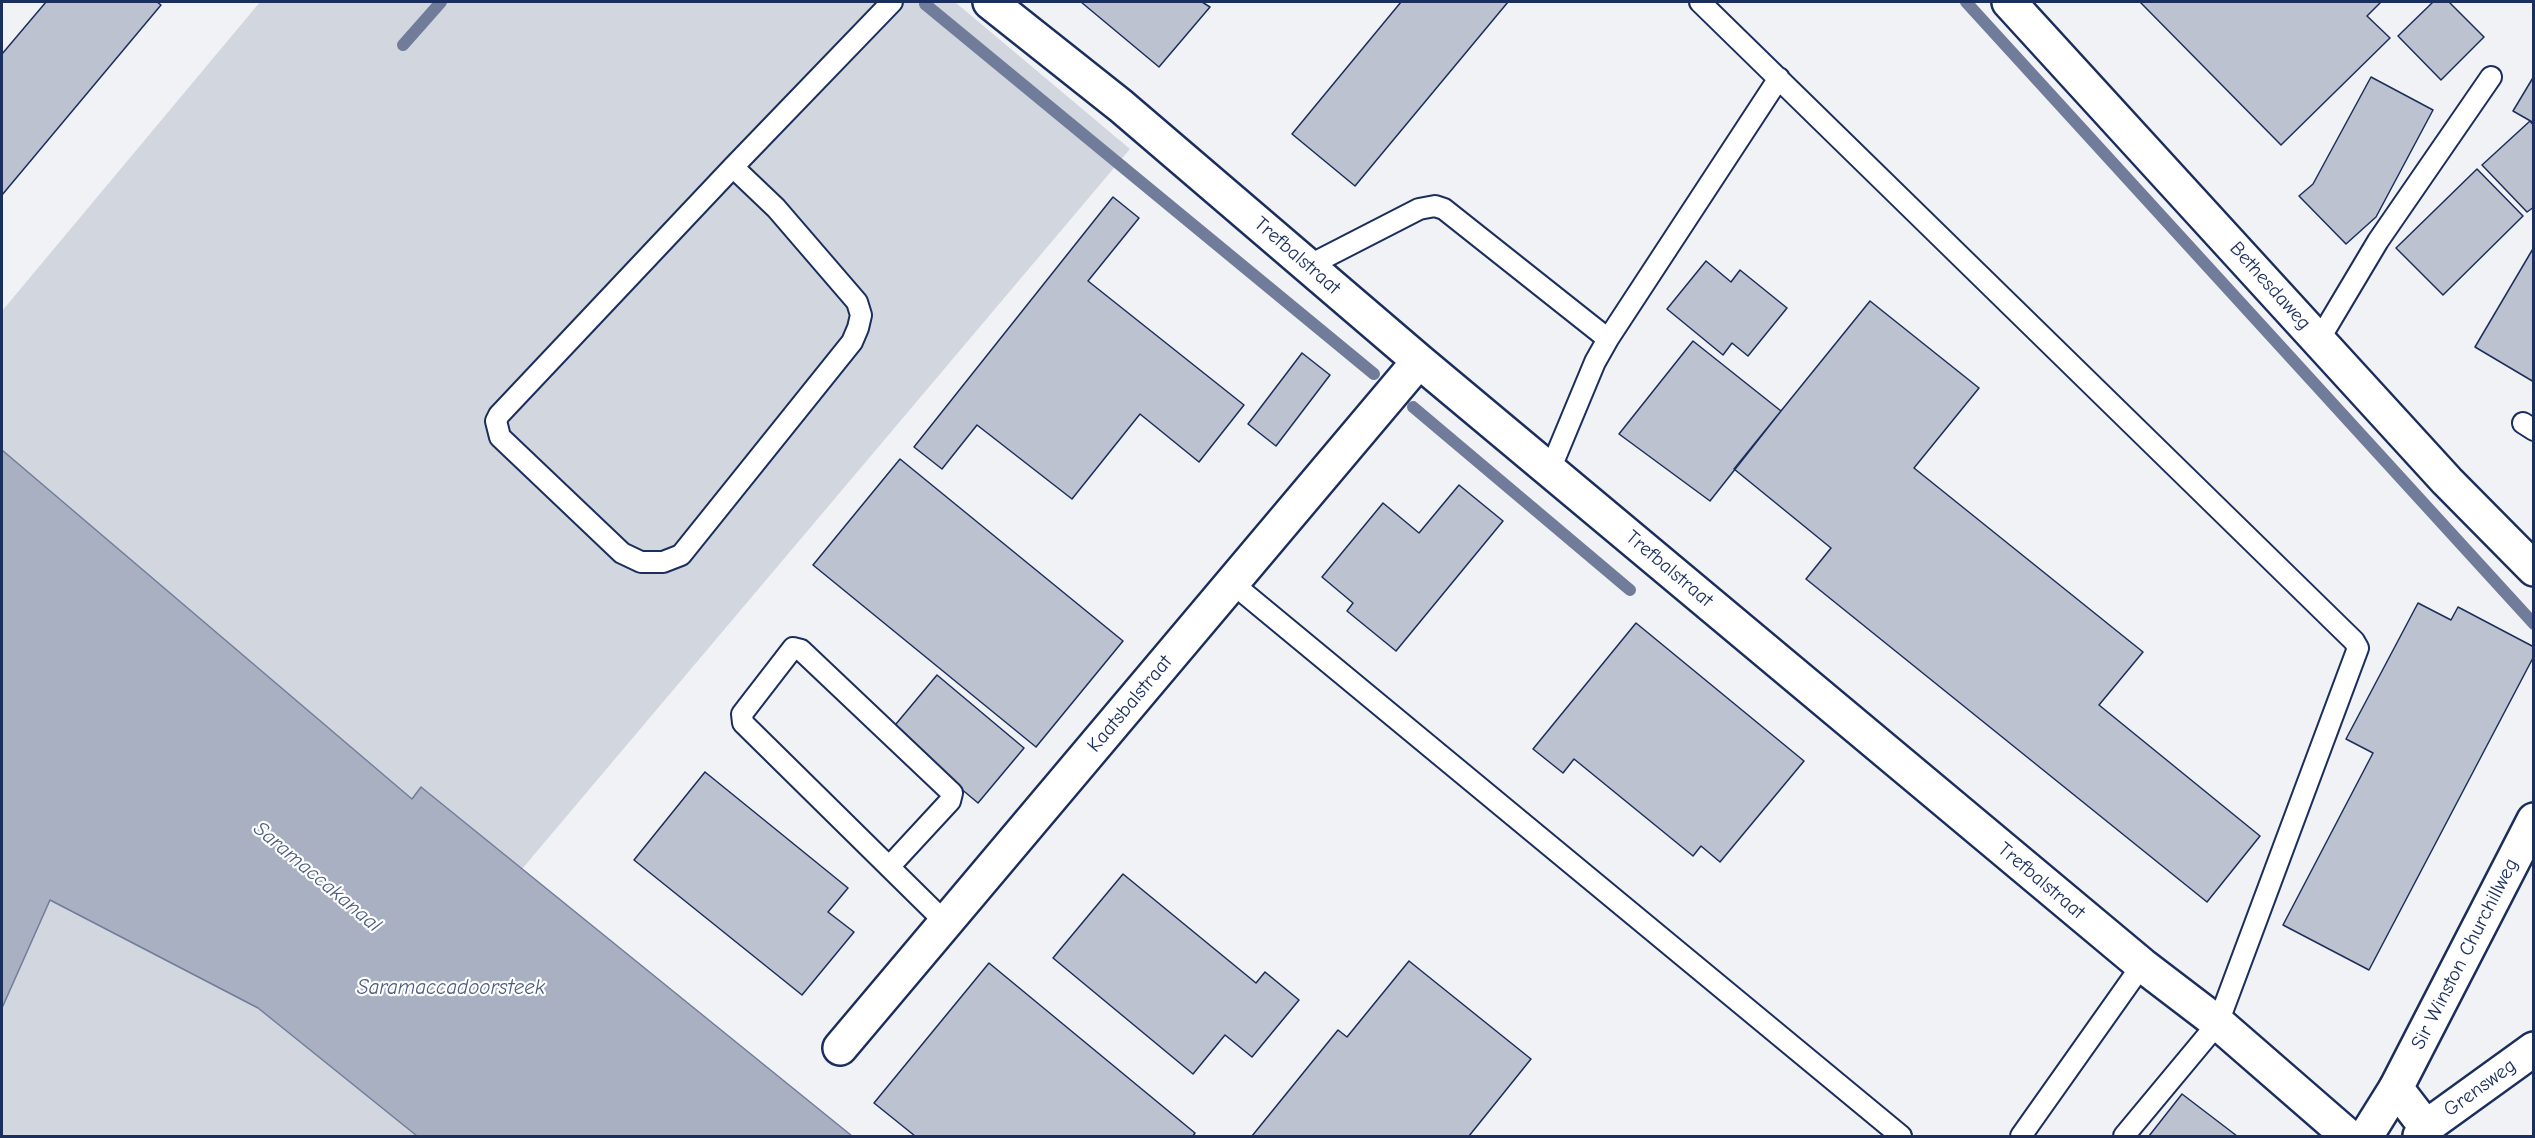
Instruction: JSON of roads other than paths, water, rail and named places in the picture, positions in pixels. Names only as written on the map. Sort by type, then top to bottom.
[{"type":"street","name":"Trefbalstraat","points":[[990,2],[1121,106],[1419,361],[2142,965],[2218,1023],[2348,1137]]},
{"type":"street","name":"Bethesdaweg","points":[[2009,2],[2447,481],[2534,568]]},
{"type":"street","name":"Kaatsbalstraat","points":[[840,1048],[1419,361]]},
{"type":"street","name":"Sir Winston Churchillweg","points":[[2366,1137],[2396,1088],[2534,820]]},
{"type":"street","name":"Grensweg","points":[[2396,1088],[2423,1132],[2534,1049]]},
{"type":"lane","points":[[733,167],[776,208],[857,302],[861,315],[858,328],[852,342],[681,555],[663,562],[641,562],[622,553],[500,437],[496,421],[501,411],[733,167],[892,2]]},
{"type":"lane","points":[[1700,2],[2354,641],[2358,648],[2354,667],[2218,1023],[2124,1137]]},
{"type":"lane","points":[[2319,340],[2378,241],[2491,77]]},
{"type":"lane","points":[[1550,470],[1595,362],[1608,339],[1779,78]]},
{"type":"lane","points":[[1308,266],[1419,209],[1435,206],[1444,209],[1608,339]]},
{"type":"lane","points":[[1232,582],[1901,1137]]},
{"type":"lane","points":[[889,867],[950,801],[952,793],[801,650],[793,648],[742,714],[742,720],[889,867],[946,923]]},
{"type":"lane","points":[[2021,1137],[2142,965]]},
{"type":"water","points":[[2,450],[412,799],[421,787],[852,1136],[417,1136],[258,1008],[50,900],[2,1008]]},
{"type":"waterway","points":[[403,45],[441,2]]},
{"type":"waterway","points":[[1966,2],[2534,624]]},
{"type":"waterway","points":[[925,4],[1374,374]]},
{"type":"waterway","points":[[1413,407],[1630,590]]},
{"type":"water label","name":"Saramaccakanaal","points":[[317,877]]},
{"type":"water label","name":"Saramaccadoorsteek","points":[[451,988]]}]
